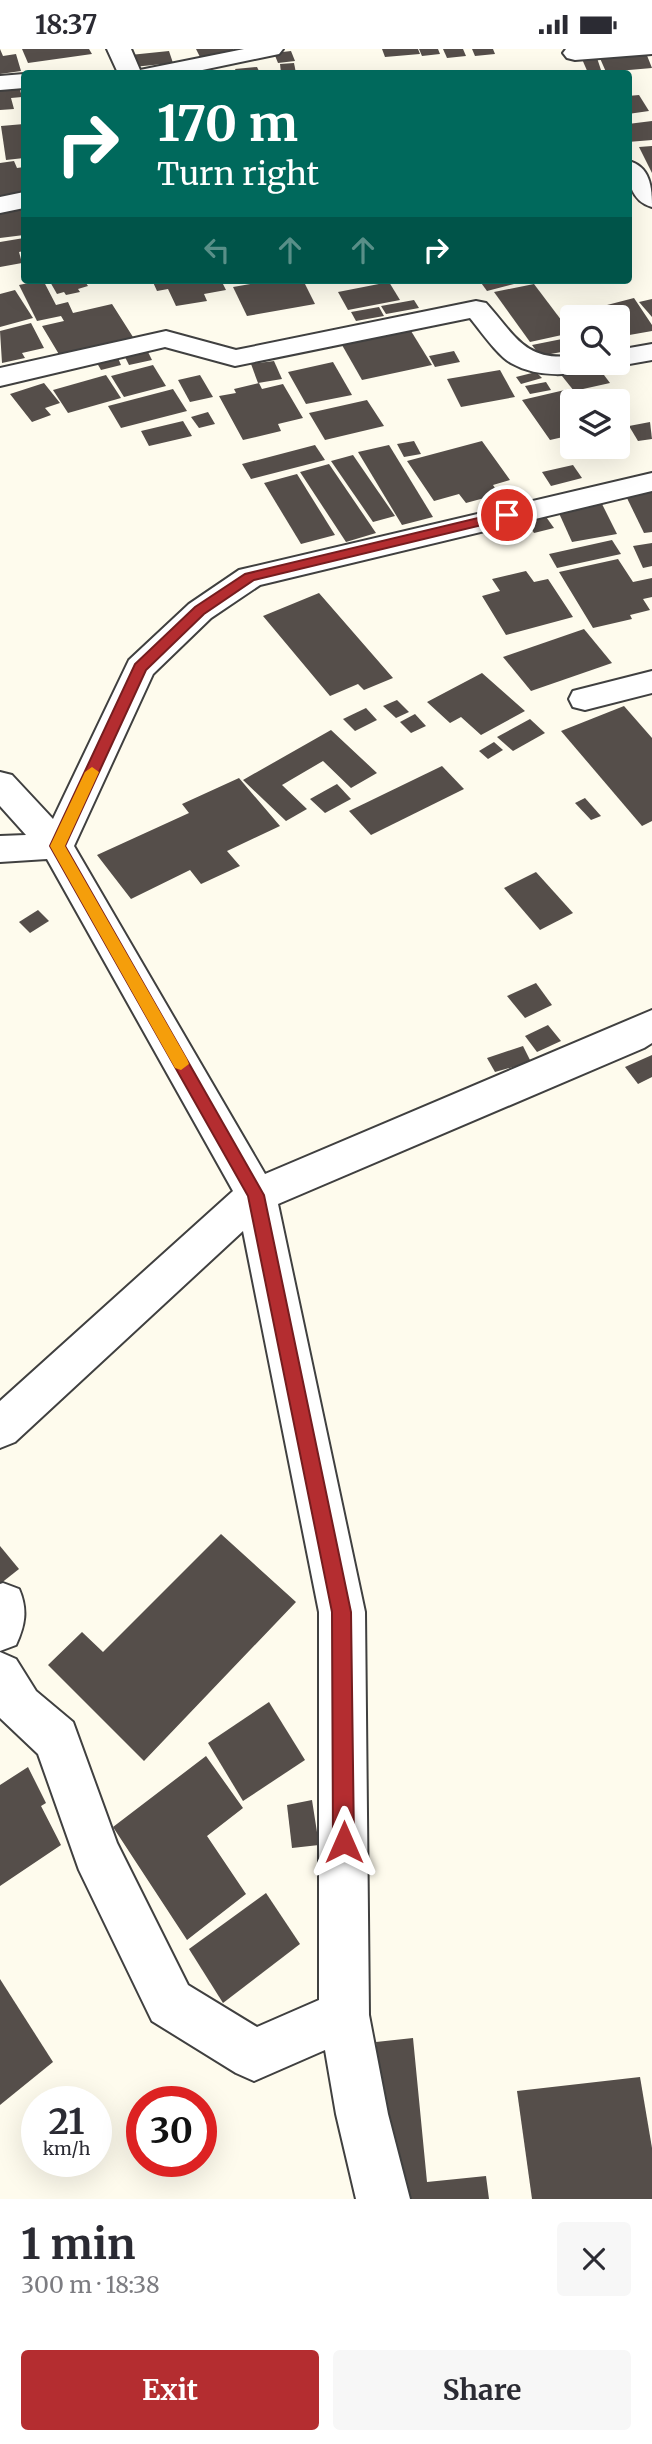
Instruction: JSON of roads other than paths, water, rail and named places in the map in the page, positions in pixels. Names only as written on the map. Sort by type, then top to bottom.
[{"type":"street","points":[[119,49],[129,70]]},
{"type":"street","points":[[167,70],[271,49]]},
{"type":"street","points":[[576,59],[645,49]]},
{"type":"street","points":[[0,83],[21,81]]},
{"type":"street","points":[[0,205],[21,201]]},
{"type":"street","points":[[468,284],[476,309],[519,356],[549,367],[560,366]]},
{"type":"street","points":[[0,377],[166,339],[235,358],[476,309]]},
{"type":"street","points":[[630,356],[652,352]]},
{"type":"street","points":[[57,846],[140,668],[200,611],[250,577],[652,482]]},
{"type":"street","points":[[585,699],[652,682]]},
{"type":"street","points":[[0,784],[57,846],[256,1195],[342,1612],[344,2015],[362,2114],[383,2199]]},
{"type":"street","points":[[0,849],[57,846]]},
{"type":"street","points":[[0,1427],[256,1195],[645,1035]]},
{"type":"street","points":[[0,1675],[20,1707],[57,1739],[96,1853],[170,2003],[254,2055],[344,2015]]}]
